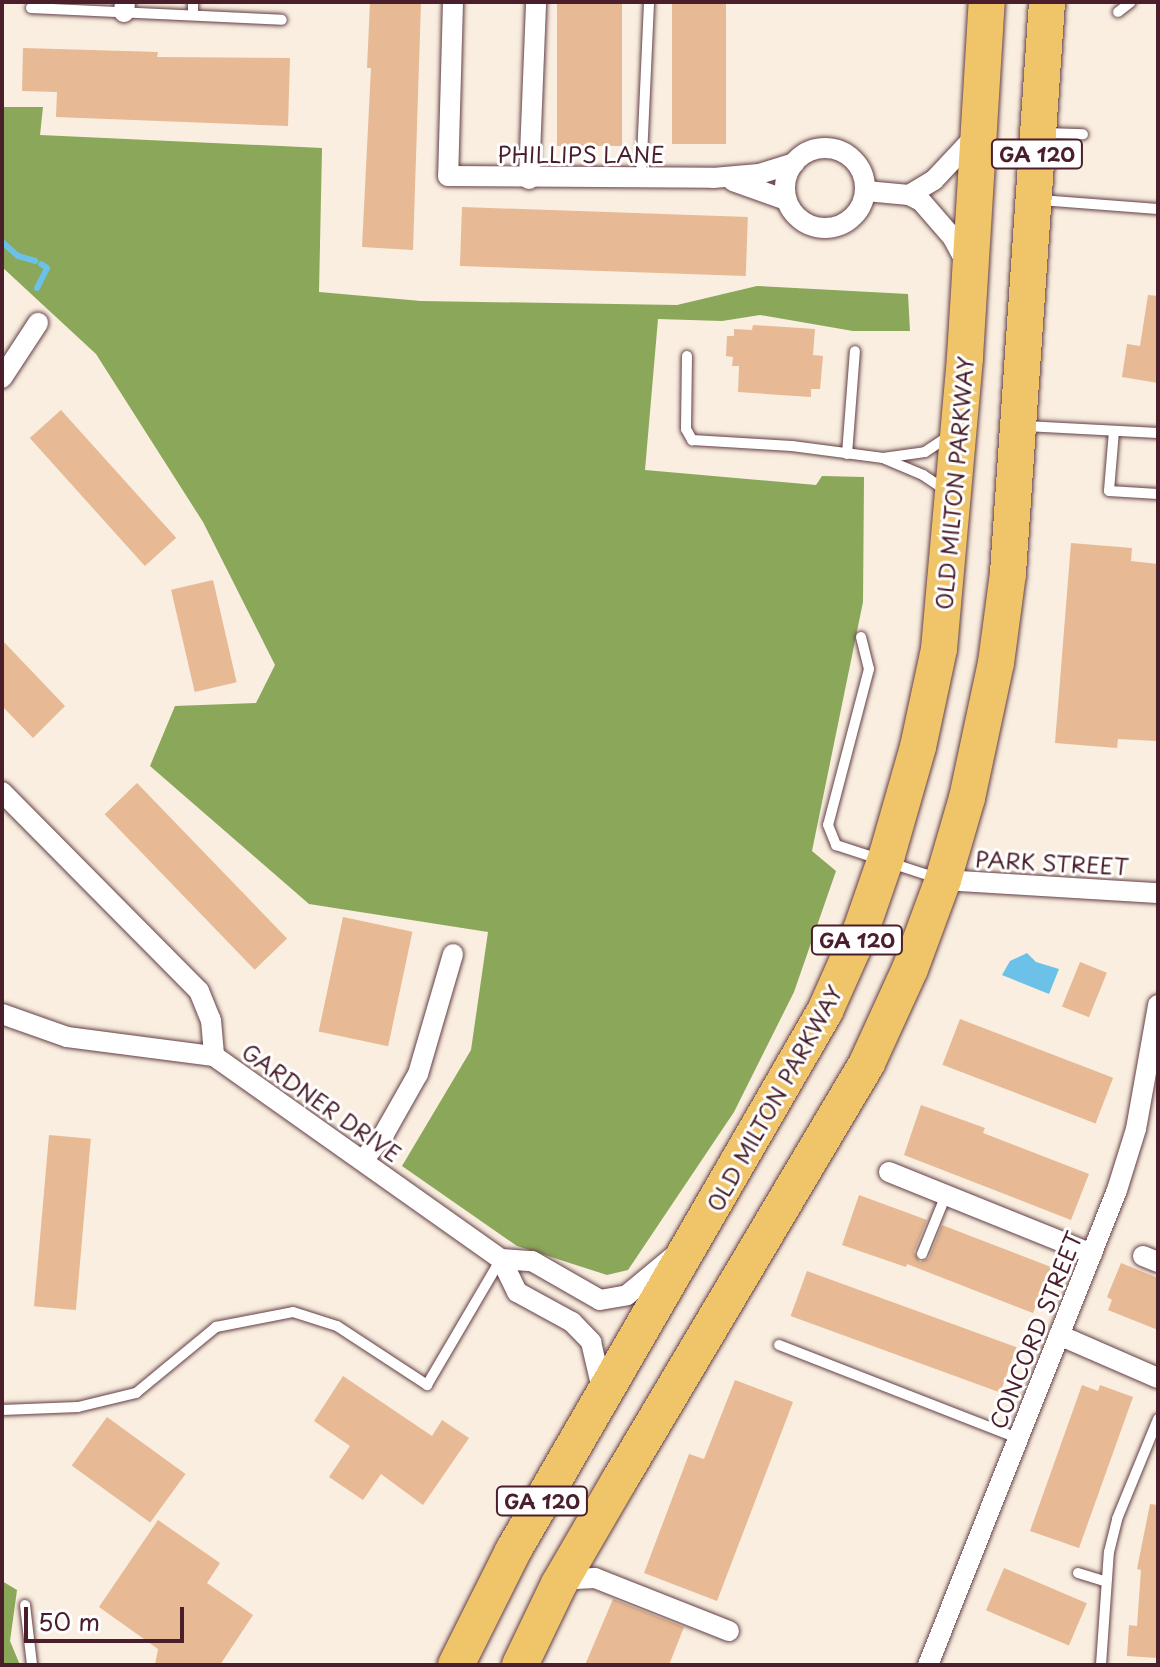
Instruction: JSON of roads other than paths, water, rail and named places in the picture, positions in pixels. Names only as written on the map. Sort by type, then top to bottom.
[{"type":"highway","name":"OLD MILTON PARKWAY","points":[[456,1665],[513,1551],[825,1011],[861,930],[884,863],[918,747],[939,649],[971,270],[987,2]]},
{"type":"highway","name":"GA 120","points":[[520,1665],[559,1584],[867,1063],[910,969],[943,880],[967,798],[996,663],[1008,573],[1047,2]]},
{"type":"street","name":"PHILLIPS LANE","points":[[453,2],[448,176],[713,178],[759,174],[794,163]]},
{"type":"street","points":[[529,179],[536,2]]},
{"type":"street","points":[[909,195],[934,180],[977,133]]},
{"type":"street","points":[[815,149],[840,150],[860,166],[866,191],[857,214],[836,228],[824,229],[806,224],[792,212],[786,200],[786,180],[794,163],[815,149]]},
{"type":"street","name":"PHILLIPS LANE","points":[[713,178],[754,187],[786,200]]},
{"type":"street","points":[[866,191],[909,195],[933,212],[971,270]]},
{"type":"street","points":[[2,378],[38,323]]},
{"type":"street","points":[[2,792],[199,991],[211,1020],[214,1056]]},
{"type":"street","name":"PARK STREET","points":[[943,880],[1158,893]]},
{"type":"street","points":[[364,1159],[384,1134],[418,1074],[453,954]]},
{"type":"street","name":"CONCORD STREET","points":[[928,1665],[1092,1254],[1136,1129],[1158,1005]]},
{"type":"street","name":"GARDNER DRIVE","points":[[2,1014],[67,1037],[214,1056],[364,1159],[501,1259],[517,1292],[572,1322],[591,1342],[604,1396]]},
{"type":"street","points":[[889,1172],[1092,1254]]},
{"type":"street","name":"GARDNER DRIVE","points":[[501,1259],[532,1261],[600,1300],[627,1295],[694,1241]]},
{"type":"street","points":[[1059,1335],[1158,1378]]},
{"type":"street","points":[[587,1537],[595,1578]]},
{"type":"street","points":[[559,1584],[595,1578],[729,1631]]},
{"type":"lane","points":[[193,2],[193,15]]},
{"type":"lane","points":[[641,179],[649,2]]},
{"type":"lane","points":[[1119,2],[1118,12],[1131,2]]},
{"type":"lane","points":[[31,8],[125,7],[282,20]]},
{"type":"lane","points":[[1039,133],[1083,134]]},
{"type":"lane","points":[[1034,199],[1158,209]]},
{"type":"lane","points":[[847,454],[855,351]]},
{"type":"lane","points":[[687,356],[686,429],[692,440],[792,446],[883,458],[925,452],[958,431]]},
{"type":"lane","points":[[1019,426],[1158,433]]},
{"type":"lane","points":[[1114,431],[1109,491],[1158,494]]},
{"type":"lane","points":[[883,458],[923,475],[953,495]]},
{"type":"lane","points":[[861,637],[869,669],[828,825],[836,845],[943,880]]},
{"type":"lane","points":[[922,1254],[946,1195]]},
{"type":"lane","points":[[2,1410],[78,1407],[136,1393],[216,1327],[293,1312],[337,1326],[427,1385],[501,1259]]},
{"type":"lane","points":[[779,1345],[1018,1438]]},
{"type":"lane","points":[[1101,1665],[1105,1581],[1117,1519],[1158,1419]]},
{"type":"lane","points":[[1078,1573],[1105,1581]]},
{"type":"lane","points":[[25,1605],[32,1665]]},
{"type":"water","points":[[1027,953],[1036,962],[1059,969],[1049,994],[1002,975],[1010,961]]},
{"type":"waterway","points":[[2,242],[18,256],[35,261]]},
{"type":"waterway","points":[[37,288],[47,268],[41,264]]}]
